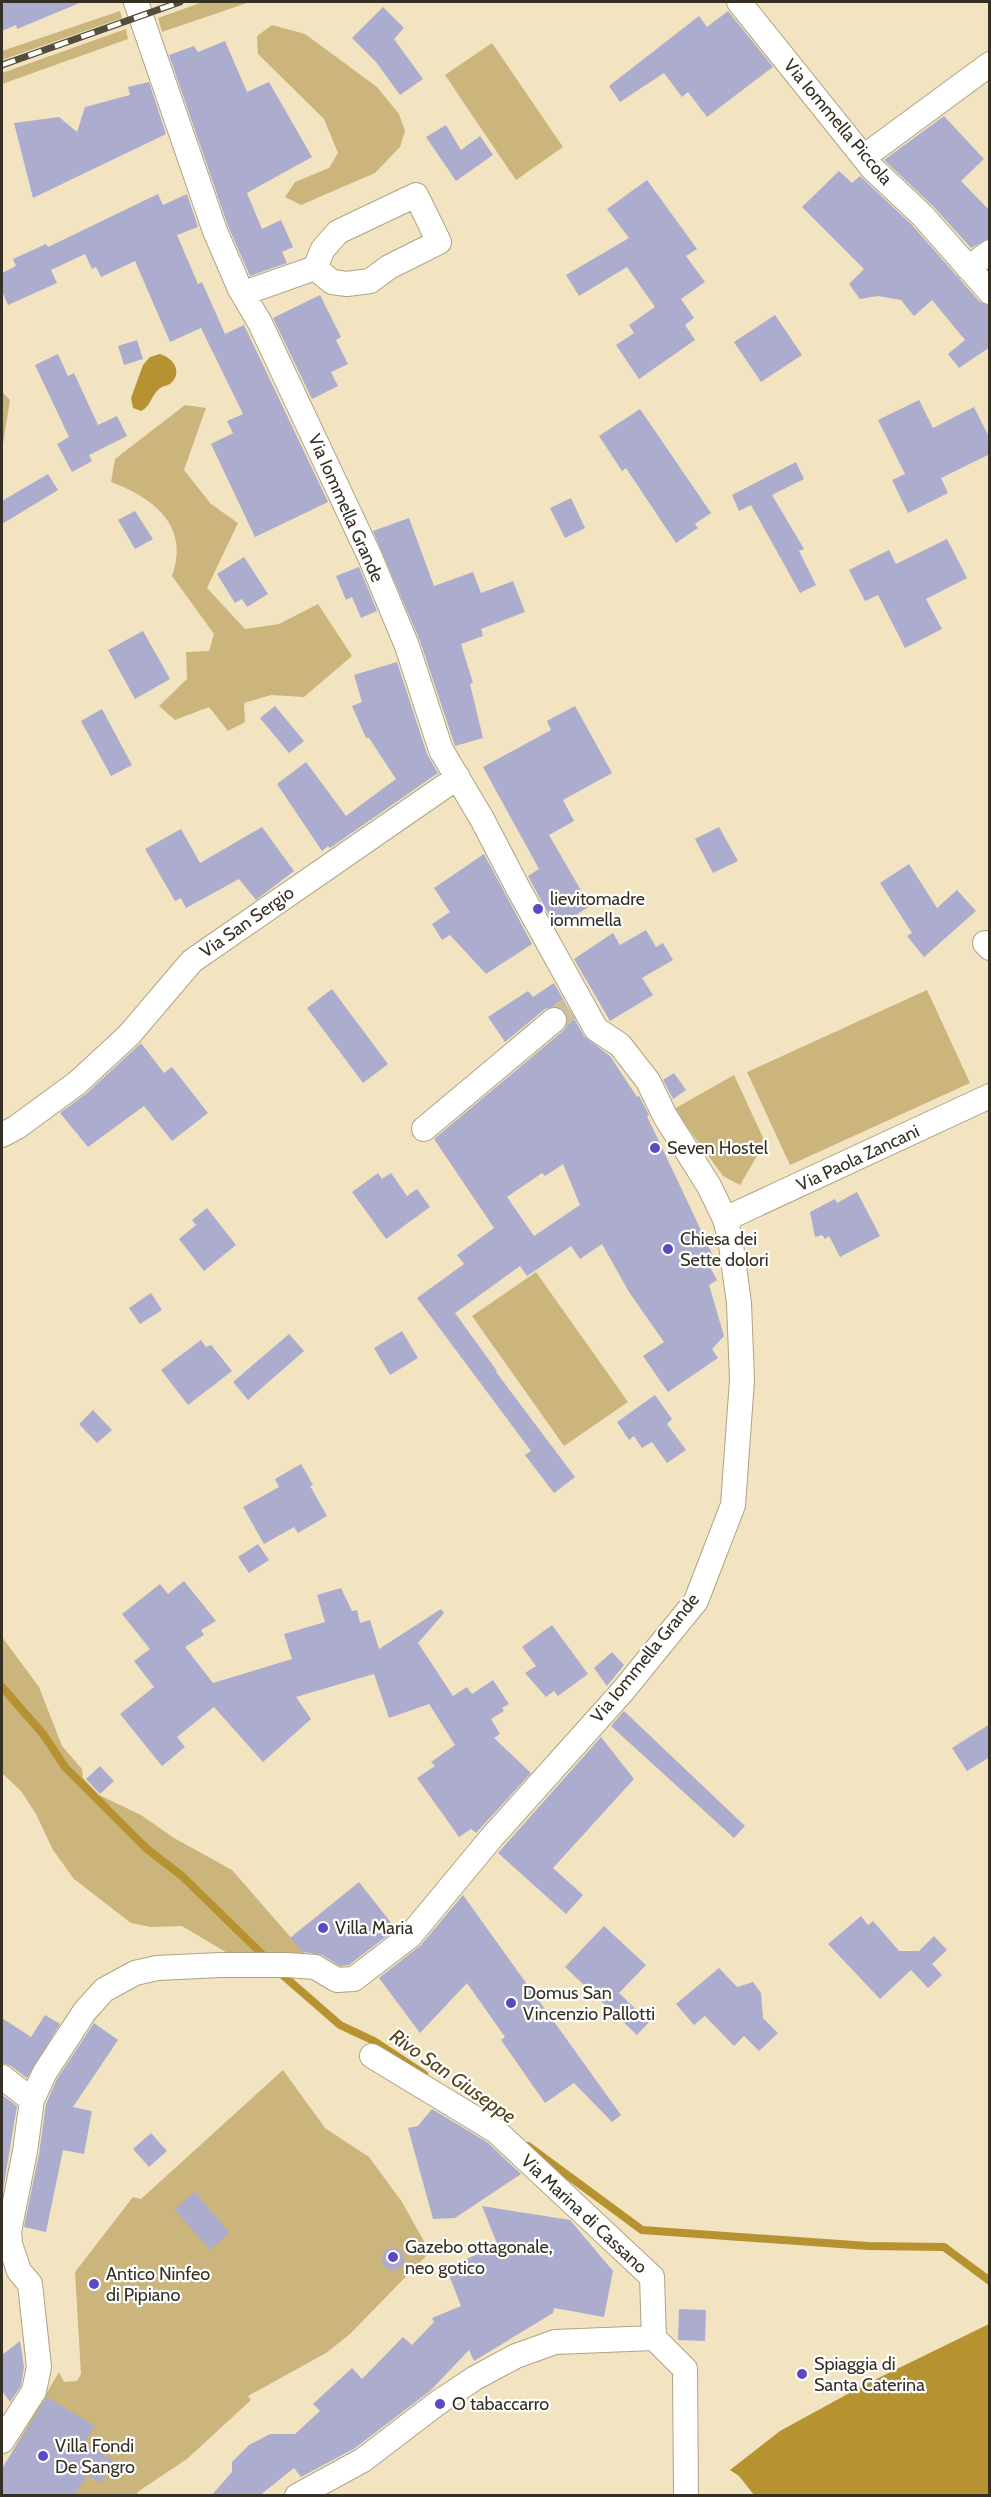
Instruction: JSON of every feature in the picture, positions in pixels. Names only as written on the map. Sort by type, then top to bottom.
[{"type":"street","name":"Via Iommella Grande","points":[[32,2100],[45,2072],[85,2011],[104,1990],[135,1973],[157,1968],[220,1965],[315,1967],[337,1980],[354,1979],[410,1936],[492,1837],[622,1692],[696,1601],[733,1505],[742,1380],[739,1303],[730,1238],[725,1219],[709,1186],[665,1116],[648,1081],[620,1045],[568,1010],[458,777],[441,750],[407,646],[370,557],[289,382],[215,231],[136,2]]},
{"type":"street","name":"Via Iommella Piccola","points":[[739,2],[865,156],[873,169],[922,215],[990,292]]},
{"type":"street","points":[[865,156],[990,64]]},
{"type":"street","points":[[244,293],[315,268],[323,249],[338,232],[416,195],[439,242],[389,267],[370,281],[347,284],[332,282],[315,268]]},
{"type":"street","points":[[968,268],[990,252]]},
{"type":"street","name":"Via San Sergio","points":[[2,1135],[17,1127],[86,1076],[129,1035],[192,960],[458,777]]},
{"type":"street","points":[[424,1129],[568,1010]]},
{"type":"street","name":"Via Paola Zancani","points":[[725,1219],[990,1096]]},
{"type":"street","name":"Via Marina di Cassano","points":[[372,2056],[496,2131],[652,2277],[654,2338]]},
{"type":"street","points":[[2,2077],[32,2100],[25,2151],[9,2232],[10,2244],[17,2265],[30,2284],[39,2367],[34,2391],[2,2441]]},
{"type":"street","points":[[297,2496],[363,2460],[448,2396],[475,2378],[516,2356],[555,2342],[654,2338],[685,2369],[686,2496]]},
{"type":"shaded area","points":[[203,2],[250,2],[162,32],[158,18]]},
{"type":"shaded area","points":[[120,11],[122,18],[2,60],[2,51]]},
{"type":"shaded area","points":[[272,25],[305,34],[377,87],[399,114],[405,131],[400,147],[375,173],[301,205],[285,197],[295,182],[329,168],[338,153],[324,119],[258,54],[257,36]]},
{"type":"shaded area","points":[[126,29],[128,39],[2,84],[2,73]]},
{"type":"shaded area","points":[[492,43],[563,147],[516,180],[445,75]]},
{"type":"shaded area","points":[[160,354],[175,366],[175,378],[170,384],[159,389],[144,409],[141,411],[133,408],[131,398],[143,365],[150,357]]},
{"type":"shaded area","points":[[2,392],[10,400],[2,450]]},
{"type":"shaded area","points":[[185,405],[206,408],[184,470],[211,504],[238,523],[207,588],[245,629],[279,624],[318,604],[352,656],[304,697],[271,695],[244,703],[245,722],[228,731],[209,707],[175,720],[159,706],[187,679],[186,652],[209,651],[214,634],[172,576],[176,558],[176,542],[172,529],[164,516],[141,496],[111,482],[115,459]]},
{"type":"shaded area","points":[[927,990],[970,1083],[790,1165],[747,1072]]},
{"type":"shaded area","points":[[734,1075],[765,1142],[740,1185],[723,1176],[674,1109]]},
{"type":"shaded area","points":[[536,1272],[628,1402],[564,1446],[472,1316]]},
{"type":"shaded area","points":[[2,1637],[39,1687],[62,1746],[82,1769],[83,1778],[99,1795],[141,1815],[174,1838],[232,1870],[307,1956],[229,1954],[182,1926],[151,1927],[131,1923],[74,1879],[53,1850],[36,1814],[21,1791],[2,1773]]},
{"type":"shaded area","points":[[283,2070],[325,2128],[369,2157],[402,2202],[430,2252],[350,2334],[326,2353],[248,2396],[251,2400],[187,2459],[136,2495],[2,2495],[2,2469],[59,2372],[64,2382],[77,2381],[81,2374],[75,2272],[133,2197],[141,2199]]},
{"type":"shaded area","points":[[989,2324],[989,2495],[754,2495],[739,2476],[730,2470],[780,2431],[864,2385]]},
{"type":"building","points":[[2,2],[82,2],[17,29],[16,25],[2,31]]},
{"type":"building","points":[[383,7],[404,28],[394,39],[423,79],[400,95],[376,62],[352,38]]},
{"type":"building","points":[[728,11],[773,67],[707,117],[688,92],[682,97],[664,73],[620,102],[609,86],[699,16],[707,27]]},
{"type":"building","points":[[225,41],[247,92],[269,82],[312,157],[247,193],[262,229],[281,220],[293,247],[282,252],[287,263],[250,276],[228,226],[169,55],[194,46],[198,52]]},
{"type":"building","points":[[149,82],[166,134],[33,198],[14,123],[59,117],[77,132],[85,107],[130,95],[128,87]]},
{"type":"building","points":[[944,116],[984,159],[961,181],[990,211],[990,238],[971,248],[933,206],[884,160]]},
{"type":"building","points":[[446,125],[461,150],[480,136],[493,155],[456,181],[426,137]]},
{"type":"building","points":[[839,171],[852,183],[860,176],[912,225],[979,301],[990,306],[990,347],[959,368],[948,354],[965,340],[932,300],[914,316],[901,300],[878,296],[860,299],[849,284],[864,269],[802,207]]},
{"type":"building","points":[[647,180],[697,249],[686,256],[705,282],[681,299],[694,318],[685,325],[695,340],[639,379],[616,345],[634,333],[629,325],[655,307],[627,267],[579,296],[566,275],[629,238],[607,209]]},
{"type":"building","points":[[158,194],[163,205],[187,194],[198,227],[177,235],[198,284],[202,282],[225,334],[244,325],[328,502],[255,537],[211,444],[233,433],[227,421],[243,414],[201,328],[170,342],[135,261],[101,277],[96,267],[92,269],[85,254],[51,270],[57,283],[8,305],[2,291],[2,273],[16,266],[13,259],[46,244],[48,247]]},
{"type":"building","points":[[320,295],[341,337],[336,340],[348,364],[331,372],[338,386],[312,399],[273,318]]},
{"type":"building","points":[[775,315],[802,355],[761,382],[734,342]]},
{"type":"building","points":[[137,340],[143,359],[124,365],[118,346]]},
{"type":"building","points":[[58,354],[68,376],[74,373],[98,425],[117,416],[127,436],[89,455],[92,461],[72,472],[57,444],[69,437],[35,365]]},
{"type":"building","points":[[919,400],[933,428],[974,407],[990,439],[990,454],[941,478],[948,493],[908,513],[892,480],[905,474],[878,420]]},
{"type":"building","points":[[640,409],[711,513],[695,524],[698,528],[676,543],[626,468],[622,471],[599,436]]},
{"type":"building","points":[[796,462],[804,479],[772,495],[804,549],[799,551],[816,585],[800,593],[751,505],[739,511],[732,495]]},
{"type":"building","points":[[48,474],[58,490],[2,524],[2,501]]},
{"type":"building","points":[[571,498],[585,528],[565,538],[550,508]]},
{"type":"building","points":[[135,511],[153,539],[135,549],[118,520]]},
{"type":"building","points":[[409,518],[434,586],[473,572],[481,593],[513,581],[525,612],[481,629],[483,636],[461,644],[473,683],[470,684],[483,738],[455,746],[420,641],[373,531]]},
{"type":"building","points":[[947,539],[967,578],[926,599],[942,629],[905,648],[878,595],[865,601],[849,570],[889,550],[896,564]]},
{"type":"building","points":[[244,557],[268,594],[247,607],[242,599],[235,603],[217,574]]},
{"type":"building","points":[[359,567],[377,611],[361,618],[352,597],[346,600],[336,576]]},
{"type":"building","points":[[143,631],[170,679],[135,699],[108,650]]},
{"type":"building","points":[[397,662],[427,754],[438,773],[330,848],[328,846],[322,851],[277,784],[306,762],[346,816],[396,779],[369,738],[366,738],[352,706],[362,702],[354,675]]},
{"type":"building","points":[[275,706],[304,741],[289,753],[260,718]]},
{"type":"building","points":[[575,706],[612,773],[563,800],[574,821],[549,835],[590,906],[556,928],[528,876],[539,869],[483,767],[551,730],[547,721]]},
{"type":"building","points":[[102,709],[132,765],[111,776],[81,721]]},
{"type":"building","points":[[262,827],[294,871],[256,900],[239,879],[186,908],[181,898],[175,901],[145,849],[181,829],[200,863]]},
{"type":"building","points":[[719,827],[738,861],[713,873],[695,839]]},
{"type":"building","points":[[484,854],[532,944],[486,974],[450,935],[442,940],[432,924],[450,912],[434,888]]},
{"type":"building","points":[[909,864],[937,908],[957,890],[976,911],[924,957],[907,936],[912,933],[880,883]]},
{"type":"building","points":[[646,930],[656,947],[663,943],[673,960],[642,978],[653,995],[610,1021],[574,959],[613,933],[620,945]]},
{"type":"building","points":[[554,983],[584,1036],[610,1056],[637,1097],[639,1096],[716,1262],[709,1265],[717,1280],[709,1285],[724,1336],[712,1349],[718,1358],[668,1392],[643,1356],[664,1342],[629,1292],[602,1244],[580,1259],[571,1246],[527,1276],[520,1266],[455,1313],[575,1477],[554,1493],[525,1455],[531,1451],[417,1298],[464,1264],[457,1255],[494,1228],[434,1139],[564,1030],[568,1024],[568,1017],[558,1006],[545,1009],[505,1042],[488,1017],[528,991],[533,997]],"holes":[[[563,1164],[580,1205],[534,1236],[507,1197],[542,1173],[545,1176]]]},
{"type":"building","points":[[332,989],[388,1064],[363,1083],[307,1008]]},
{"type":"building","points":[[141,1043],[164,1073],[172,1067],[208,1113],[172,1141],[144,1106],[88,1147],[60,1113],[87,1093]]},
{"type":"building","points":[[674,1073],[686,1090],[673,1099],[663,1080]]},
{"type":"building","points":[[378,1173],[382,1179],[391,1173],[407,1196],[417,1189],[430,1207],[386,1239],[352,1192]]},
{"type":"building","points":[[857,1192],[880,1236],[840,1257],[829,1236],[825,1239],[822,1235],[815,1237],[810,1212],[835,1199],[837,1203]]},
{"type":"building","points":[[207,1208],[236,1245],[204,1271],[179,1239],[196,1225],[192,1220]]},
{"type":"building","points":[[151,1293],[162,1310],[140,1324],[129,1308]]},
{"type":"building","points":[[402,1331],[418,1358],[390,1375],[374,1348]]},
{"type":"building","points":[[289,1334],[304,1351],[248,1400],[233,1382]]},
{"type":"building","points":[[201,1340],[206,1347],[211,1345],[232,1371],[188,1405],[161,1370]]},
{"type":"building","points":[[655,1395],[672,1419],[667,1424],[686,1450],[667,1463],[652,1442],[642,1448],[634,1436],[629,1440],[617,1422]]},
{"type":"building","points":[[93,1410],[112,1430],[97,1443],[79,1424]]},
{"type":"building","points":[[301,1464],[327,1516],[298,1533],[294,1527],[264,1544],[243,1507],[279,1487],[275,1479]]},
{"type":"building","points":[[258,1544],[269,1560],[249,1573],[238,1557]]},
{"type":"building","points":[[184,1581],[216,1621],[201,1630],[204,1635],[185,1647],[213,1683],[292,1659],[284,1634],[325,1622],[317,1595],[341,1588],[352,1611],[357,1610],[360,1623],[370,1620],[379,1649],[441,1609],[444,1613],[418,1643],[453,1696],[467,1687],[472,1694],[493,1680],[509,1704],[502,1708],[504,1711],[491,1719],[500,1734],[494,1738],[531,1773],[476,1833],[471,1829],[459,1837],[417,1778],[435,1766],[431,1762],[455,1745],[429,1704],[389,1718],[374,1674],[296,1697],[311,1719],[263,1762],[214,1707],[177,1737],[185,1747],[162,1766],[120,1714],[154,1687],[134,1661],[150,1649],[122,1614],[160,1584],[168,1594]]},
{"type":"building","points":[[552,1625],[588,1674],[558,1696],[554,1691],[546,1697],[525,1673],[536,1666],[522,1647]]},
{"type":"building","points":[[612,1652],[624,1665],[607,1686],[594,1668]]},
{"type":"building","points":[[624,1711],[745,1826],[734,1838],[611,1726]]},
{"type":"building","points":[[990,1724],[990,1757],[967,1771],[952,1748]]},
{"type":"building","points":[[601,1737],[634,1779],[553,1868],[583,1895],[566,1914],[498,1853]]},
{"type":"building","points":[[100,1766],[114,1781],[100,1794],[86,1779]]},
{"type":"building","name":"Villa Maria","points":[[359,1882],[396,1929],[349,1965],[340,1966],[322,1955],[303,1952],[290,1938]]},
{"type":"building","name":"Domus San Vincenzio Pallotti","points":[[463,1895],[621,2115],[612,2122],[574,2083],[545,2103],[501,2040],[505,2037],[467,1983],[420,2033],[379,1978],[421,1945]]},
{"type":"building","points":[[861,1916],[868,1925],[873,1921],[899,1951],[919,1951],[934,1936],[947,1950],[932,1964],[942,1975],[928,1988],[911,1970],[880,1999],[828,1944]]},
{"type":"building","points":[[604,1926],[646,1965],[619,1993],[649,2022],[637,2035],[565,1967]]},
{"type":"building","points":[[719,1968],[737,1987],[753,1982],[761,1993],[763,2018],[778,2033],[759,2051],[744,2036],[734,2046],[705,2016],[694,2025],[676,2004]]},
{"type":"building","points":[[45,2015],[60,2024],[27,2078],[11,2066],[2,2063],[2,2018],[31,2037]]},
{"type":"building","points":[[94,2023],[118,2040],[73,2107],[92,2111],[84,2154],[63,2150],[46,2232],[24,2227],[39,2154],[46,2104],[57,2079]]},
{"type":"building","points":[[2,2095],[17,2106],[2,2196]]},
{"type":"building","points":[[432,2109],[487,2142],[521,2174],[455,2218],[433,2219],[408,2128],[418,2126]]},
{"type":"building","points":[[151,2133],[167,2151],[149,2167],[133,2149]]},
{"type":"building","points":[[195,2192],[229,2233],[210,2250],[174,2209]]},
{"type":"building","points":[[482,2206],[570,2220],[613,2271],[604,2317],[554,2308],[553,2313],[474,2361],[469,2350],[430,2391],[355,2448],[301,2477],[294,2468],[259,2496],[211,2496],[232,2472],[232,2462],[249,2445],[270,2434],[295,2434],[320,2411],[313,2404],[352,2368],[362,2379],[403,2337],[412,2345],[434,2322],[432,2318],[461,2306],[446,2267],[498,2246]]},
{"type":"building","name":"Gazebo ottagonale, neo gotico","points":[[393,2248],[401,2251],[404,2259],[401,2267],[393,2270],[385,2267],[382,2259],[385,2251]]},
{"type":"building","points":[[679,2309],[706,2310],[705,2341],[678,2340]]},
{"type":"building","points":[[20,2341],[24,2367],[21,2386],[10,2402],[2,2391],[2,2355]]},
{"type":"building","name":"Villa Fondi De Sangro","points":[[47,2397],[95,2426],[84,2443],[114,2461],[101,2483],[87,2475],[74,2496],[2,2496],[2,2469]]},
{"type":"waterway","name":"Rivo San Giuseppe","points":[[2,1687],[43,1734],[65,1767],[147,1849],[182,1876],[268,1960]]},
{"type":"waterway","name":"Rivo San Giuseppe","points":[[278,1971],[340,2025],[374,2041],[424,2074]]},
{"type":"waterway","name":"Rivo San Giuseppe","points":[[528,2146],[642,2230],[868,2246],[944,2247],[990,2281]]},
{"type":"tunnel","points":[[554,1020],[569,1009]]},
{"type":"railway","points":[[2,65],[180,2]]},
{"type":"place","name":"lievitomadre iommella","points":[[538,909]]},
{"type":"place","name":"Seven Hostel","points":[[655,1148]]},
{"type":"place","name":"Chiesa dei Sette dolori","points":[[668,1249]]},
{"type":"place","name":"Villa Maria","points":[[323,1928]]},
{"type":"place","name":"Domus San Vincenzio Pallotti","points":[[511,2003]]},
{"type":"place","name":"Gazebo ottagonale, neo gotico","points":[[393,2257]]},
{"type":"place","name":"Antico Ninfeo di Pipiano","points":[[94,2284]]},
{"type":"place","name":"Spiaggia di Santa Caterina","points":[[802,2374]]},
{"type":"place","name":"O tabaccarro","points":[[440,2404]]},
{"type":"place","name":"Villa Fondi De Sangro","points":[[43,2456]]}]
